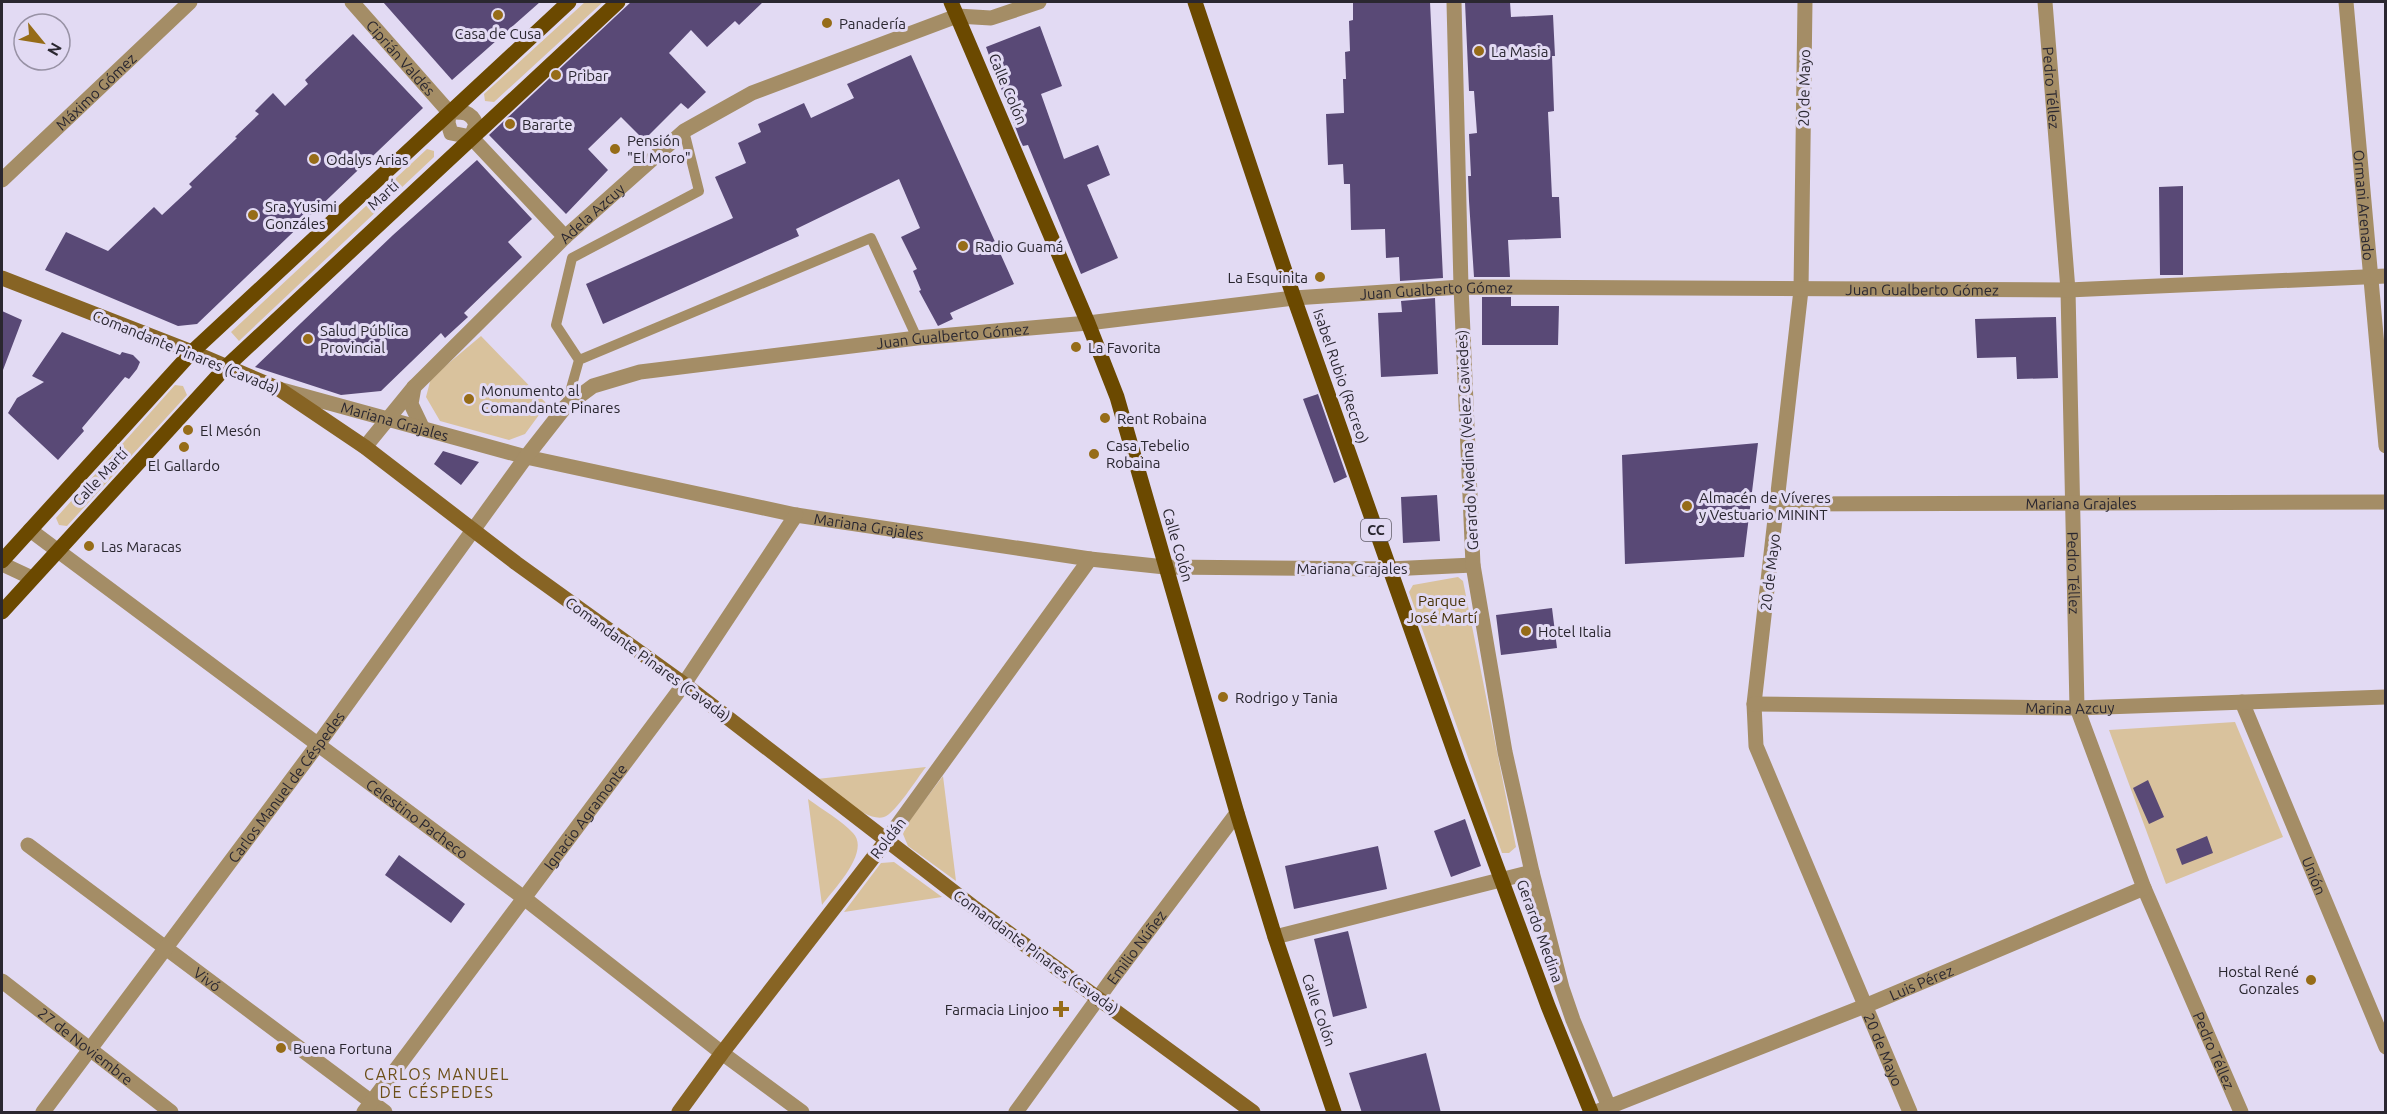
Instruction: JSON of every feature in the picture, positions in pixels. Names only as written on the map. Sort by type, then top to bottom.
[{"type":"main road","name":"Martí","points":[[207,336],[569,2]]},
{"type":"main road","name":"Martí","points":[[226,368],[618,2]]},
{"type":"main road","name":"Calle Colón","points":[[951,2],[1088,323],[1117,397],[1275,937],[1334,1113]]},
{"type":"main road","name":"Isabel Rubio (Recreo)","points":[[1195,2],[1294,298],[1458,762]]},
{"type":"main road","name":"Comandante Pinares (Cavada)","points":[[2,279],[192,352],[279,389],[365,447],[516,563],[684,684],[886,841],[1253,1113]]},
{"type":"main road","name":"Calle Martí","points":[[2,562],[207,336]]},
{"type":"main road","name":"Calle Martí","points":[[2,612],[226,368]]},
{"type":"main road","name":"Gerardo Medina","points":[[1458,762],[1548,1006],[1601,1111]]},
{"type":"main road","name":"Roldán","points":[[679,1113],[722,1053],[886,841]]},
{"type":"street","name":"Máximo Gómez","points":[[2,180],[190,2]]},
{"type":"street","name":"Ciprián Valdés","points":[[352,2],[449,112],[448,123],[451,133],[471,137],[565,237]]},
{"type":"street","name":"Adela Azcuy","points":[[365,447],[414,387],[565,237],[684,131],[752,93],[957,16],[991,18],[1039,2]]},
{"type":"street","name":"Gerardo Medina (Velez Caviedes)","points":[[1454,2],[1461,287],[1473,566],[1505,752],[1532,872]]},
{"type":"street","name":"20 de Mayo","points":[[1805,2],[1801,290],[1754,704],[1756,746],[1910,1113]]},
{"type":"street","name":"Pedro Téllez","points":[[2045,2],[2068,290],[2077,708],[2144,888],[2241,1113]]},
{"type":"street","name":"Ormani Arenado","points":[[2346,2],[2379,276],[2385,446]]},
{"type":"street","name":"Juan Gualberto Gómez","points":[[526,457],[566,406],[593,386],[640,372],[917,338],[1088,323],[1294,298],[1461,287],[2068,290],[2379,276]]},
{"type":"street","points":[[414,387],[411,404],[422,427]]},
{"type":"street","name":"Mariana Grajales","points":[[279,389],[526,457],[796,514],[1090,559],[1165,567],[1389,569],[1473,566]]},
{"type":"street","name":"Carlos Manuel de Céspedes","points":[[43,1113],[319,743],[526,457]]},
{"type":"street","name":"Mariana Grajales","points":[[1778,504],[2385,501]]},
{"type":"street","name":"Ignacio Agramonte","points":[[368,1107],[684,684],[796,514]]},
{"type":"street","name":"Celestino Pacheco","points":[[30,530],[319,743],[802,1113]]},
{"type":"street","name":"Roldán","points":[[886,841],[1090,559]]},
{"type":"street","points":[[2,562],[32,578]]},
{"type":"street","name":"Marina Azcuy","points":[[1754,704],[2077,708],[2385,697]]},
{"type":"street","name":"Unión","points":[[2242,702],[2385,1047]]},
{"type":"street","name":"Emilio Núñez","points":[[1016,1113],[1238,813]]},
{"type":"street","name":"Vivó","points":[[28,846],[166,947],[368,1107],[385,1113]]},
{"type":"street","points":[[1275,937],[1532,872]]},
{"type":"street","name":"Gerardo Medina","points":[[1532,872],[1562,988],[1601,1111]]},
{"type":"street","name":"Luis Pérez","points":[[1601,1111],[1865,1006],[2144,888]]},
{"type":"street","name":"27 de Noviembre","points":[[2,981],[171,1113]]},
{"type":"lane","points":[[566,406],[579,360],[556,325],[572,258],[699,191],[684,131]]},
{"type":"lane","points":[[579,360],[871,238],[917,338]]},
{"type":"green space","points":[[585,2],[603,2],[494,102],[485,101],[484,94]]},
{"type":"green space","points":[[427,149],[434,151],[434,157],[239,341],[231,332]]},
{"type":"green space","points":[[481,336],[547,404],[525,434],[509,440],[440,421],[426,397],[431,378]]},
{"type":"green space","points":[[175,385],[183,386],[187,395],[67,526],[59,525],[56,518]]},
{"type":"green space","name":"Parque José Martí","points":[[1458,577],[1463,581],[1516,847],[1509,853],[1502,853],[1409,592],[1413,585]]},
{"type":"green space","points":[[2235,722],[2283,837],[2166,884],[2109,730]]},
{"type":"green space","points":[[926,767],[900,802],[884,817],[868,815],[859,810],[817,779]]},
{"type":"green space","points":[[943,776],[956,881],[908,846],[903,834],[908,822]]},
{"type":"green space","points":[[808,799],[843,824],[853,833],[857,841],[854,860],[822,905]]},
{"type":"green space","points":[[894,862],[942,897],[844,912],[881,863]]},
{"type":"building","points":[[383,2],[540,2],[452,80]]},
{"type":"building","points":[[631,2],[763,2],[739,25],[735,21],[707,47],[691,30],[669,53],[706,92],[688,109],[681,103],[644,140],[621,117],[588,149],[608,170],[566,214],[489,135]]},
{"type":"building","points":[[1353,2],[1430,2],[1443,278],[1400,281],[1399,257],[1386,258],[1385,229],[1351,230],[1350,184],[1344,184],[1343,164],[1328,165],[1326,114],[1344,113],[1345,52],[1350,51],[1349,21],[1353,20]]},
{"type":"building","points":[[1465,2],[1510,2],[1511,17],[1553,15],[1554,111],[1548,112],[1552,197],[1559,197],[1561,238],[1508,240],[1510,277],[1474,277],[1468,176],[1471,176],[1469,134],[1477,133],[1474,91],[1469,91]]},
{"type":"building","points":[[1040,26],[1062,86],[1041,94],[1064,159],[1098,145],[1110,175],[1087,185],[1118,258],[1081,274],[1028,145],[1023,146],[1020,140],[986,47]]},
{"type":"building","points":[[353,34],[423,108],[197,324],[178,326],[45,270],[66,232],[108,251],[154,207],[162,215],[192,187],[189,184],[259,114],[255,111],[273,93],[285,106],[308,84],[305,80]]},
{"type":"building","points":[[911,55],[1014,284],[950,313],[953,319],[938,326],[919,291],[921,290],[913,271],[917,269],[901,237],[920,228],[899,179],[796,229],[799,236],[603,324],[586,284],[733,218],[715,177],[746,163],[738,143],[761,132],[758,124],[804,103],[811,118],[854,98],[847,84]]},
{"type":"building","points":[[477,160],[532,219],[508,242],[522,257],[464,313],[468,317],[445,338],[441,333],[381,391],[341,395],[255,367],[393,235]]},
{"type":"building","points":[[2183,186],[2183,275],[2160,275],[2159,187]]},
{"type":"building","points":[[1482,297],[1511,297],[1511,306],[1559,306],[1558,345],[1482,345]]},
{"type":"building","points":[[1435,298],[1438,374],[1381,377],[1378,313],[1402,312],[1401,301]]},
{"type":"building","points":[[2,311],[22,320],[3,370],[2,370]]},
{"type":"building","points":[[2056,317],[2058,378],[2017,379],[2016,357],[1977,358],[1975,319]]},
{"type":"building","points":[[62,332],[120,355],[122,352],[133,355],[140,362],[129,379],[125,377],[82,428],[84,431],[58,460],[8,413],[17,398],[44,382],[32,376]]},
{"type":"building","points":[[1318,394],[1347,477],[1334,483],[1303,399]]},
{"type":"building","name":"Almacén de Víveres y Vestuario MININT","points":[[1758,443],[1744,557],[1625,564],[1622,455]]},
{"type":"building","points":[[443,451],[479,462],[461,485],[434,464]]},
{"type":"building","points":[[1437,495],[1440,541],[1403,543],[1401,497]]},
{"type":"building","name":"Hotel Italia","points":[[1552,608],[1557,648],[1501,655],[1496,615]]},
{"type":"building","points":[[2148,780],[2164,817],[2149,824],[2133,788]]},
{"type":"building","points":[[1465,819],[1481,866],[1451,877],[1434,831]]},
{"type":"building","points":[[2207,836],[2213,853],[2182,865],[2176,849]]},
{"type":"building","points":[[1378,846],[1387,889],[1294,909],[1285,866]]},
{"type":"building","points":[[399,855],[465,904],[451,923],[385,875]]},
{"type":"building","points":[[1348,931],[1367,1008],[1333,1017],[1314,939]]},
{"type":"building","points":[[1426,1053],[1441,1113],[1362,1113],[1349,1073]]},
{"type":"place","name":"Casa de Cusa","points":[[498,15]]},
{"type":"place","name":"Panadería","points":[[827,23]]},
{"type":"place","name":"La Masia","points":[[1479,51]]},
{"type":"place","name":"Pribar","points":[[556,75]]},
{"type":"place","name":"Bararte","points":[[510,124]]},
{"type":"place","name":"Pensión \"El Moro\"","points":[[615,149]]},
{"type":"place","name":"Odalys Arias","points":[[314,159]]},
{"type":"place","name":"Sra. Yusimi Gonzáles","points":[[253,215]]},
{"type":"place","name":"Radio Guamá","points":[[963,246]]},
{"type":"place","name":"La Esquinita","points":[[1320,277]]},
{"type":"place","name":"Salud Pública Provincial","points":[[308,339]]},
{"type":"place","name":"La Favorita","points":[[1076,347]]},
{"type":"place","name":"Monumento al Comandante Pinares","points":[[469,399]]},
{"type":"place","name":"Rent Robaina","points":[[1105,418]]},
{"type":"place","name":"El Mesón","points":[[188,430]]},
{"type":"place","name":"El Gallardo","points":[[184,447]]},
{"type":"place","name":"Casa Tebelio Robaina","points":[[1094,454]]},
{"type":"place","name":"Almacén de Víveres y Vestuario MININT","points":[[1687,506]]},
{"type":"place","name":"Las Maracas","points":[[89,546]]},
{"type":"place","name":"Hotel Italia","points":[[1526,631]]},
{"type":"place","name":"Rodrigo y Tania","points":[[1223,697]]},
{"type":"place","name":"Hostal René Gonzales","points":[[2311,980]]},
{"type":"place","name":"Farmacia Linjoo","points":[[1061,1009]]},
{"type":"place","name":"Buena Fortuna","points":[[281,1048]]},
{"type":"district","name":"CARLOS MANUEL DE CÉSPEDES","points":[[437,1083]]}]
